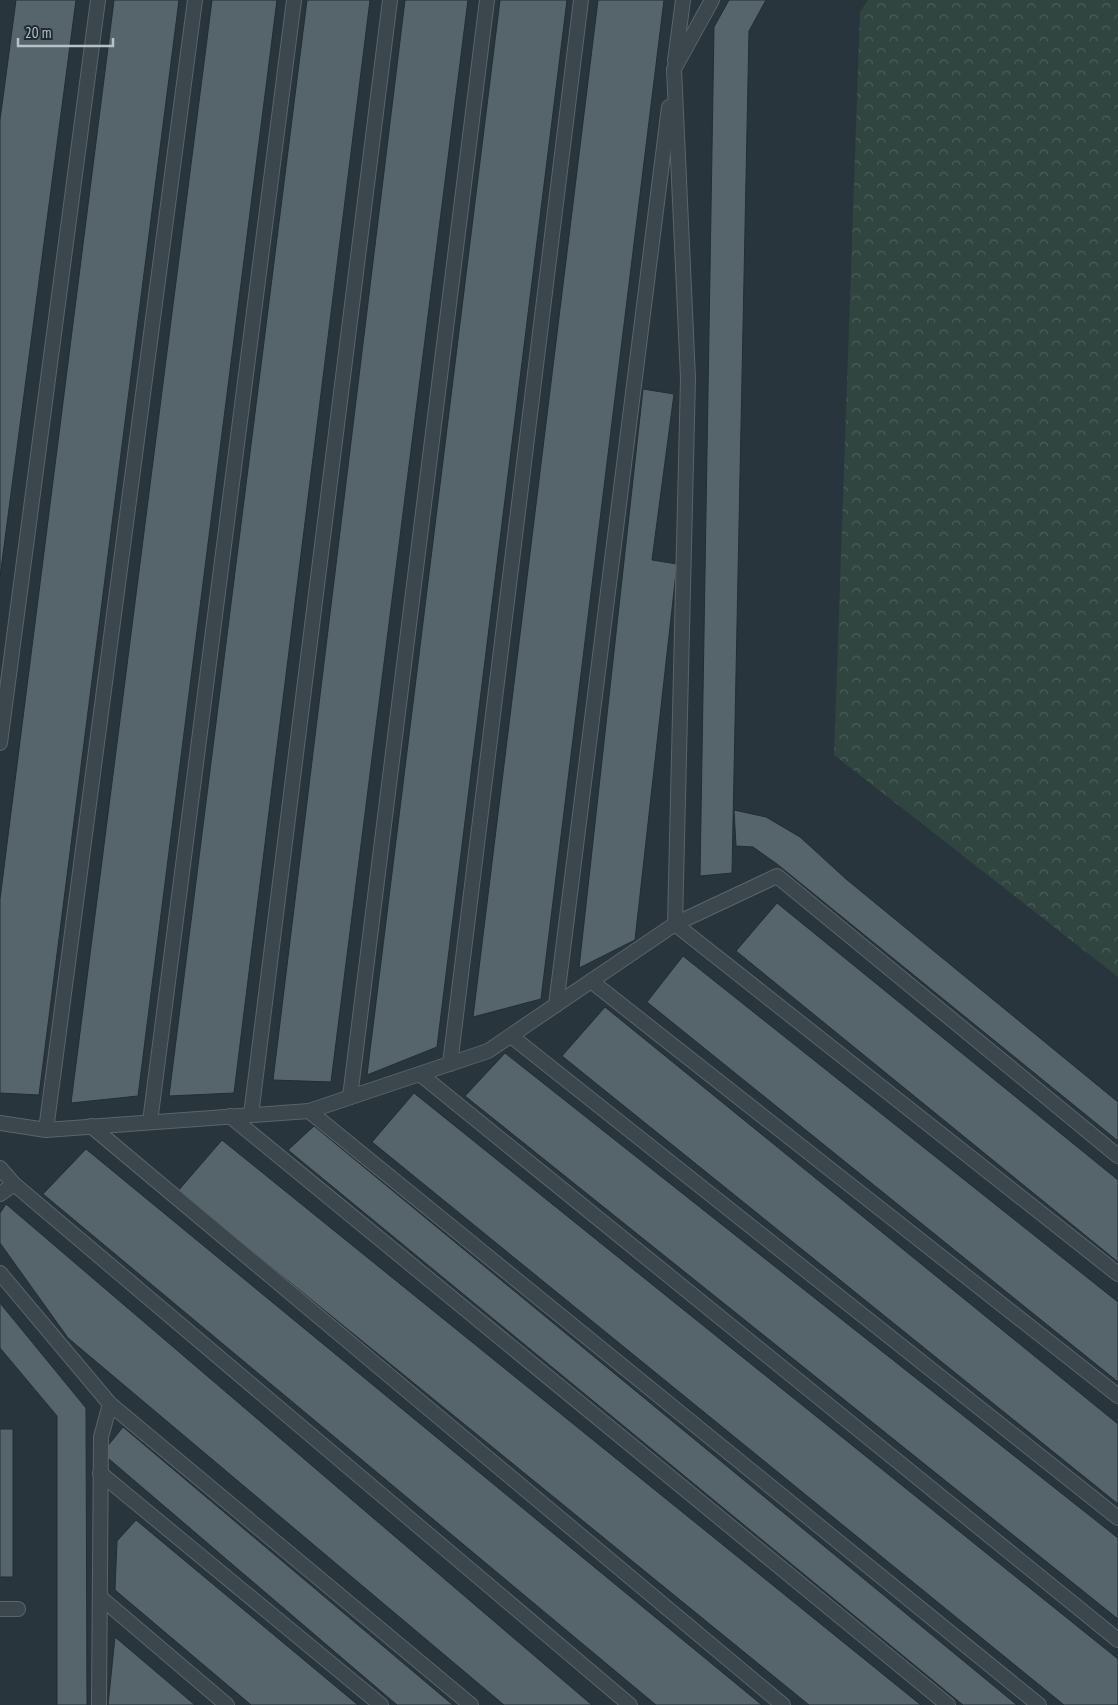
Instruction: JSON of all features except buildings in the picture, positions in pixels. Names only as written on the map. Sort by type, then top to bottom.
[{"type":"lane","points":[[0,744],[98,0]]},
{"type":"lane","points":[[46,1130],[195,0]]},
{"type":"lane","points":[[150,1122],[294,0]]},
{"type":"lane","points":[[250,1115],[390,0]]},
{"type":"lane","points":[[350,1097],[487,0]]},
{"type":"lane","points":[[450,1064],[581,0]]},
{"type":"lane","points":[[556,1005],[683,0]]},
{"type":"lane","points":[[675,924],[688,378],[674,68],[712,0]]},
{"type":"lane","points":[[0,1123],[46,1130],[309,1111],[488,1051],[675,924],[777,876],[1118,1156]]},
{"type":"lane","points":[[675,924],[1118,1274]]},
{"type":"lane","points":[[591,981],[1118,1396]]},
{"type":"lane","points":[[511,1036],[1118,1518]]},
{"type":"lane","points":[[420,1074],[1118,1640]]},
{"type":"lane","points":[[309,1111],[1039,1705]]},
{"type":"lane","points":[[230,1116],[948,1705]]},
{"type":"lane","points":[[91,1126],[783,1705]]},
{"type":"lane","points":[[0,1168],[14,1184],[630,1705]]},
{"type":"lane","points":[[0,1194],[14,1184]]},
{"type":"lane","points":[[0,1272],[110,1404],[471,1705]]},
{"type":"lane","points":[[99,1705],[101,1437],[110,1404]]},
{"type":"lane","points":[[100,1473],[381,1705]]},
{"type":"lane","points":[[100,1597],[227,1705]]},
{"type":"lane","points":[[0,1609],[18,1609]]},
{"type":"green space","points":[[868,0],[1118,0],[1118,977],[834,755],[860,12]]}]
